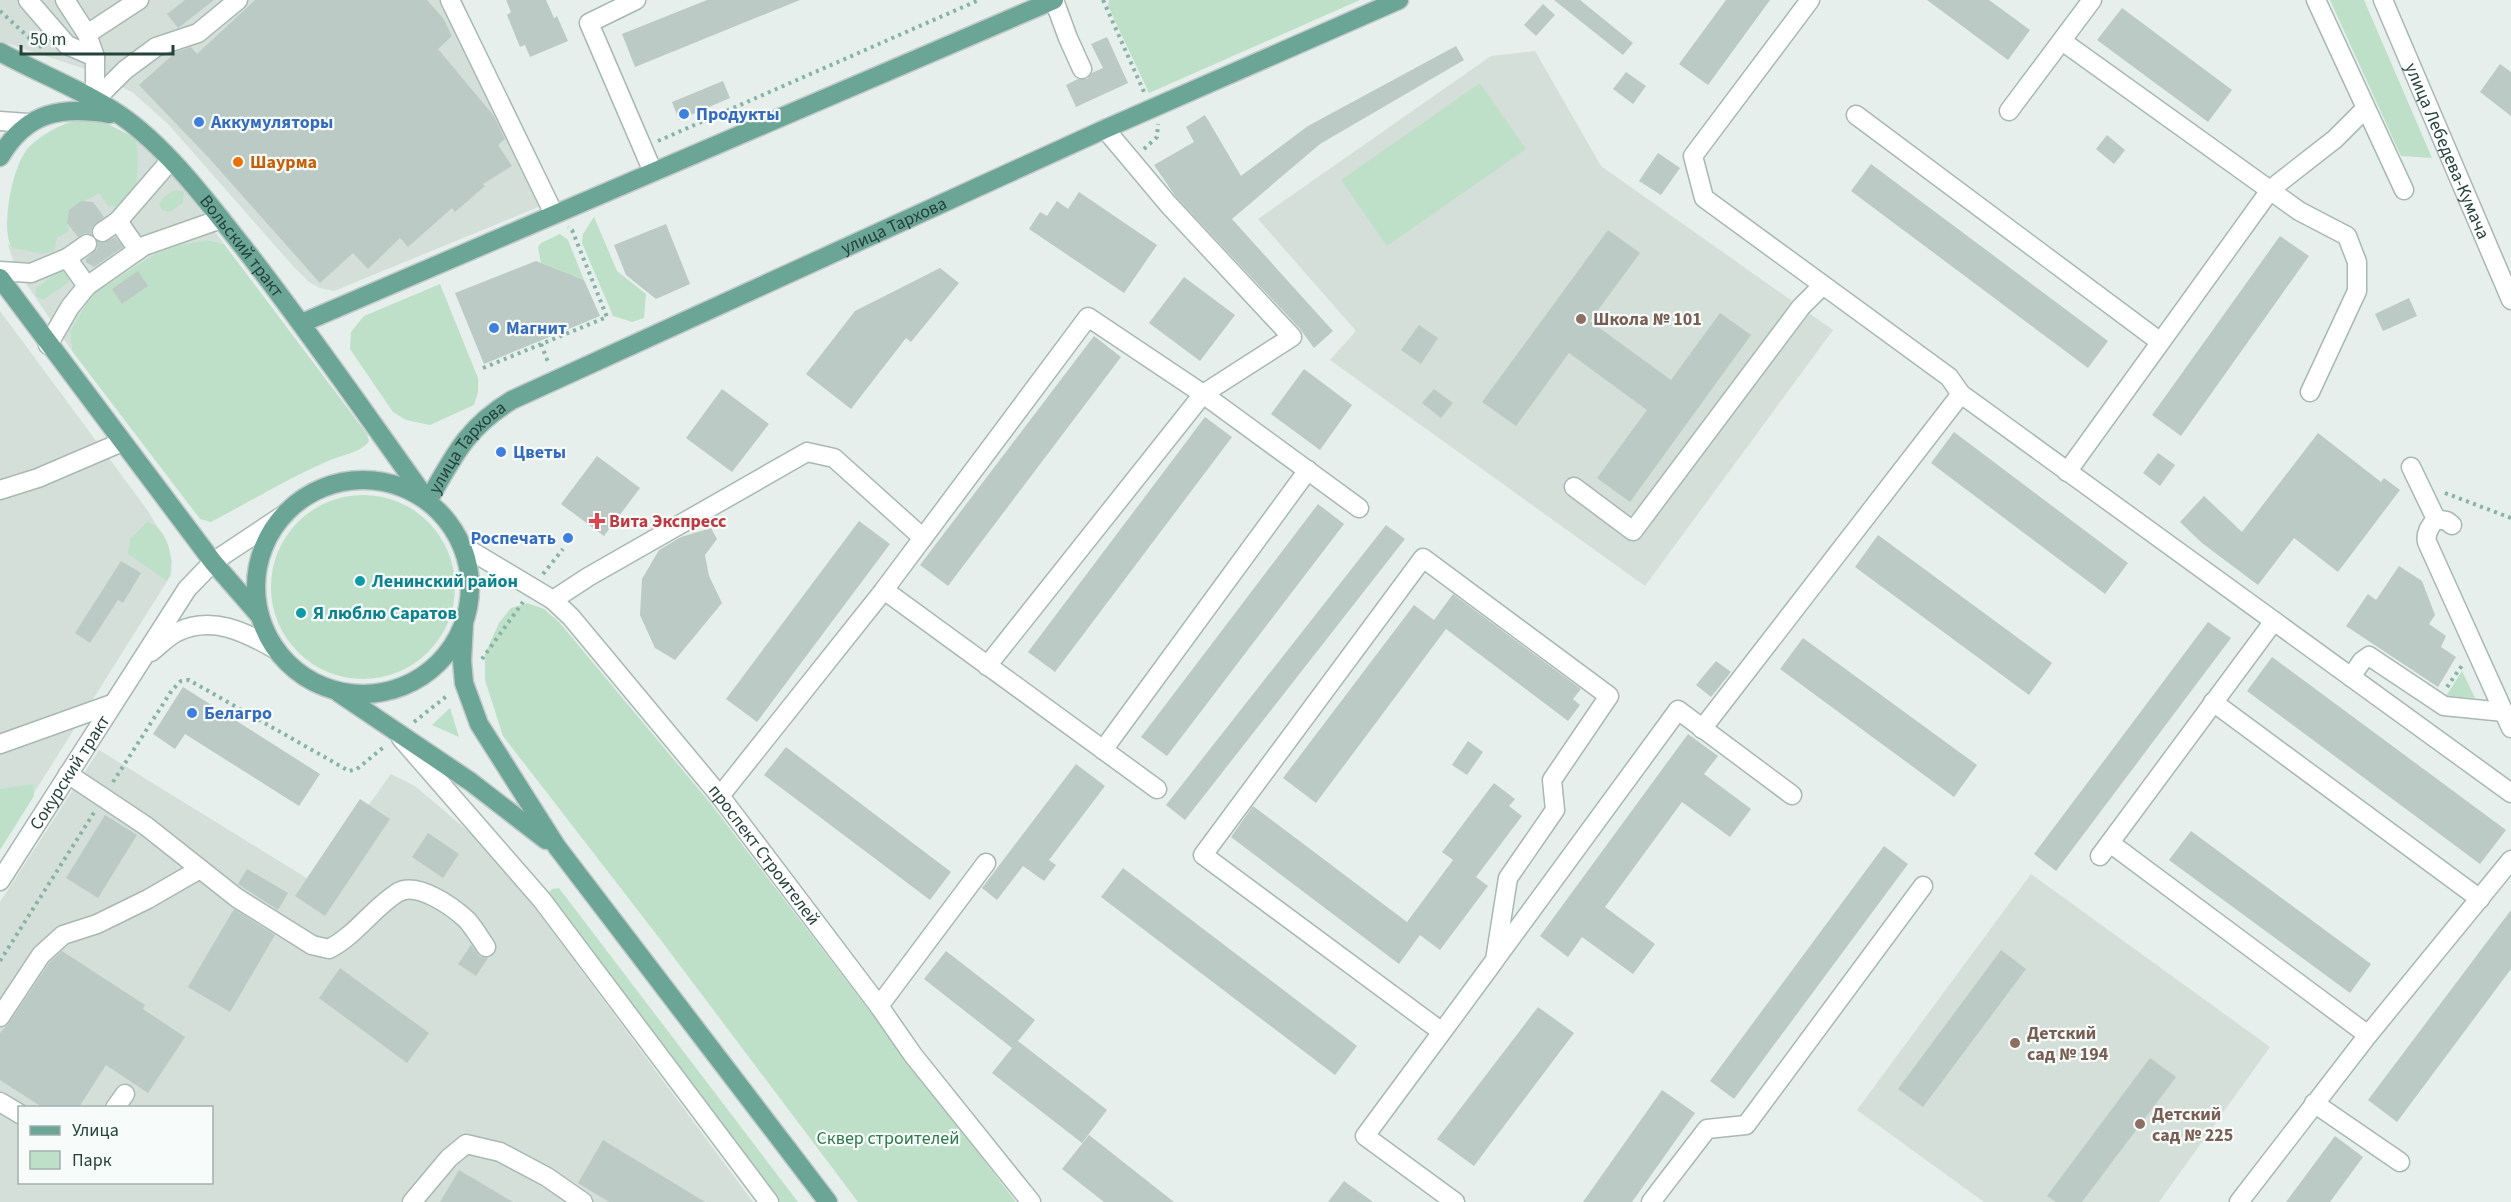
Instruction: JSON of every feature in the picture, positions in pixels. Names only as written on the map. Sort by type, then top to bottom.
[{"type":"main road","points":[[302,322],[1054,0]]},
{"type":"main road","name":"улица Тархова","points":[[428,501],[459,448],[476,426],[512,400],[1105,129],[1399,0]]},
{"type":"main road","name":"Вольский тракт","points":[[0,52],[95,100],[146,135],[221,219],[302,322],[428,501]]},
{"type":"main road","points":[[0,157],[7,144],[28,123],[42,116],[79,109],[121,116]]},
{"type":"main road","points":[[0,278],[48,345],[213,562],[260,616]]},
{"type":"main road","points":[[557,847],[471,782],[335,691],[312,681],[292,667],[275,649],[260,616],[256,589],[259,562],[269,536],[285,514],[302,499],[321,488],[343,482],[365,480],[398,486],[428,501],[448,520],[463,546],[470,571],[470,597],[464,623],[462,662],[464,683],[479,724],[557,847],[828,1202]]},
{"type":"main road","points":[[335,691],[357,694],[380,693],[402,687],[423,676],[455,643],[464,623]]},
{"type":"street","points":[[28,0],[67,45],[95,57]]},
{"type":"street","points":[[65,0],[87,34],[95,57],[95,100]]},
{"type":"street","points":[[87,34],[139,0]]},
{"type":"street","points":[[95,100],[125,70],[156,47],[198,33],[238,0]]},
{"type":"street","points":[[450,0],[554,214]]},
{"type":"street","points":[[636,0],[589,23],[653,172]]},
{"type":"street","points":[[1054,0],[1082,69]]},
{"type":"street","points":[[1810,0],[1693,156],[1704,198],[1821,286],[1949,377],[1961,394],[2511,793]]},
{"type":"street","points":[[2009,111],[2092,0]]},
{"type":"street","points":[[2316,0],[2404,190]]},
{"type":"street","name":"улица Лебедева-Кумача","points":[[2383,0],[2511,300]]},
{"type":"street","points":[[2062,41],[2299,211],[2347,236],[2357,262],[2357,291],[2310,392]]},
{"type":"street","points":[[2067,472],[2271,189],[2335,139],[2365,109]]},
{"type":"street","points":[[1856,115],[2160,341]]},
{"type":"street","points":[[0,121],[28,123]]},
{"type":"street","points":[[987,666],[1203,394],[1292,337],[1131,161],[1105,129]]},
{"type":"street","points":[[102,232],[118,220],[170,161]]},
{"type":"street","points":[[48,345],[70,307],[87,286],[138,250],[221,219]]},
{"type":"street","points":[[118,220],[138,250]]},
{"type":"street","points":[[0,271],[31,273],[67,258],[87,244]]},
{"type":"street","points":[[67,258],[87,286]]},
{"type":"street","points":[[1574,487],[1633,531],[1801,307],[1821,286]]},
{"type":"street","points":[[720,796],[884,590],[1088,317],[1203,394],[1359,508]]},
{"type":"street","points":[[1702,729],[1961,394]]},
{"type":"street","points":[[0,490],[38,478],[122,442]]},
{"type":"street","points":[[554,600],[588,577],[807,452],[834,458],[923,538]]},
{"type":"street","points":[[1103,750],[1308,470]]},
{"type":"street","points":[[2415,475],[2444,522],[2426,536],[2427,542],[2507,720]]},
{"type":"street","name":"Сокурский тракт","points":[[0,881],[182,596],[213,562],[285,514]]},
{"type":"street","name":"проспект Строителей","points":[[463,546],[554,600],[571,617],[720,796],[879,1006],[913,1055],[1031,1202]]},
{"type":"street","points":[[1442,1032],[1203,855],[1423,558],[1610,696],[1552,780],[1555,810],[1508,878],[1495,960]]},
{"type":"street","points":[[884,590],[1157,789]]},
{"type":"street","points":[[2274,621],[2105,850],[2368,1035]]},
{"type":"street","name":"Сокурский тракт","points":[[138,663],[177,632],[212,624],[242,631],[275,649]]},
{"type":"street","points":[[2351,677],[2362,661],[2369,657],[2437,703],[2507,720]]},
{"type":"street","points":[[2213,702],[2480,899]]},
{"type":"street","points":[[0,744],[112,705]]},
{"type":"street","points":[[1455,1202],[1365,1136],[1678,710],[1792,795]]},
{"type":"street","points":[[398,735],[542,900],[769,1202]]},
{"type":"street","points":[[68,774],[146,826],[237,898],[312,945],[329,949],[344,941],[399,891],[411,889],[428,892],[467,920],[486,947]]},
{"type":"street","points":[[2239,1202],[2368,1035],[2511,860]]},
{"type":"street","points":[[879,1006],[986,863]]},
{"type":"street","points":[[0,1017],[41,955],[63,935],[97,924],[148,899],[200,869]]},
{"type":"street","points":[[1651,1202],[1707,1130],[1746,1125],[1923,886]]},
{"type":"street","points":[[0,1102],[18,1113]]},
{"type":"street","points":[[2314,1103],[2400,1162]]},
{"type":"street","points":[[412,1202],[449,1158],[466,1144],[500,1152],[547,1177],[583,1202]]},
{"type":"path","points":[[643,147],[979,0]]},
{"type":"path","points":[[1103,0],[1145,95]]},
{"type":"path","points":[[1131,161],[1157,137],[1158,123]]},
{"type":"path","points":[[483,368],[607,317],[572,230],[554,214]]},
{"type":"path","points":[[541,344],[548,362]]},
{"type":"path","points":[[2415,475],[2511,518]]},
{"type":"path","points":[[0,961],[172,690],[181,681],[189,680],[350,771],[357,769],[464,683],[532,587],[563,549]]},
{"type":"path","points":[[2437,703],[2474,647]]},
{"type":"shaded area","points":[[0,0],[462,0],[553,201],[334,291],[320,288],[309,282],[293,266],[168,124],[132,92],[82,68],[0,41]]},
{"type":"shaded area","name":"Школа № 101","points":[[1535,51],[1601,166],[1833,330],[1645,586],[1330,360],[1356,331],[1258,219],[1491,56]]},
{"type":"shaded area","points":[[135,138],[144,144],[186,191],[224,244],[207,240],[153,255],[92,294],[70,331],[72,351],[16,269],[8,245],[52,236],[60,213],[90,189],[113,191]]},
{"type":"shaded area","points":[[0,311],[148,511],[166,542],[172,561],[171,575],[0,847]]},
{"type":"shaded area","points":[[99,750],[313,882],[391,774],[415,786],[474,836],[512,877],[753,1202],[0,1202],[0,902]]},
{"type":"shaded area","name":"Детский сад № 194","points":[[2031,874],[2270,1047],[2159,1202],[1984,1202],[1857,1110]]},
{"type":"green space","points":[[1109,0],[1360,0],[1149,93],[1108,6]]},
{"type":"green space","points":[[2330,0],[2364,0],[2432,158],[2401,156]]},
{"type":"green space","points":[[1480,83],[1526,149],[1387,246],[1341,180]]},
{"type":"green space","points":[[81,119],[102,121],[135,138],[138,170],[133,194],[117,207],[108,206],[99,193],[73,207],[69,210],[67,223],[69,231],[57,238],[54,251],[43,254],[12,248],[7,227],[8,213],[13,183],[22,157],[33,143],[46,134],[67,123]]},
{"type":"green space","points":[[180,190],[184,192],[183,203],[170,212],[162,210],[159,205],[162,199]]},
{"type":"green space","points":[[594,217],[617,271],[646,294],[644,318],[632,322],[613,316],[582,243],[583,234]]},
{"type":"green space","points":[[560,234],[568,240],[584,280],[541,263],[538,247],[541,243]]},
{"type":"green space","points":[[207,240],[224,244],[367,434],[369,441],[356,451],[298,475],[211,522],[200,519],[72,351],[70,331],[92,294],[153,255],[177,246]]},
{"type":"green space","points":[[61,270],[69,273],[69,282],[43,300],[36,296],[36,288]]},
{"type":"green space","points":[[440,284],[478,378],[478,392],[474,405],[430,425],[406,420],[393,412],[350,349],[351,332],[364,316]]},
{"type":"green space","points":[[363,495],[398,502],[428,522],[448,552],[455,587],[448,622],[428,652],[398,672],[363,679],[328,672],[298,652],[278,622],[271,587],[278,552],[298,522],[328,502]]},
{"type":"green space","points":[[147,522],[160,531],[169,547],[171,566],[167,581],[128,554],[130,539]]},
{"type":"green space","name":"Cквер cтроителей","points":[[527,603],[544,609],[559,622],[711,804],[1016,1202],[858,1202],[660,939],[503,736],[485,680],[485,654],[499,623],[511,608]]},
{"type":"green space","points":[[2462,671],[2475,698],[2446,696]]},
{"type":"green space","points":[[450,708],[459,737],[432,725]]},
{"type":"green space","points":[[33,784],[34,796],[0,850],[0,789]]},
{"type":"green space","points":[[559,888],[798,1202],[780,1202],[548,894],[552,889]]},
{"type":"building","points":[[185,0],[214,0],[178,28],[167,14]]},
{"type":"building","points":[[255,0],[427,0],[443,18],[452,36],[438,49],[494,116],[505,139],[498,145],[512,166],[483,184],[485,186],[455,212],[452,208],[408,247],[400,238],[368,269],[353,253],[320,283],[208,157],[139,85],[176,52],[191,47],[197,54]]},
{"type":"building","points":[[506,0],[546,0],[554,18],[557,16],[568,41],[530,57],[525,45],[520,47],[507,15],[511,12]]},
{"type":"building","points":[[707,0],[800,0],[635,67],[622,34]]},
{"type":"building","points":[[1554,0],[1580,0],[1633,43],[1623,55]]},
{"type":"building","points":[[1726,0],[1770,0],[1708,85],[1679,64]]},
{"type":"building","points":[[1927,0],[1989,0],[2030,30],[2008,60]]},
{"type":"building","points":[[1543,4],[1555,15],[1536,36],[1524,25]]},
{"type":"building","points":[[2122,8],[2232,90],[2208,122],[2097,40]]},
{"type":"building","points":[[1107,37],[1128,83],[1076,107],[1066,85],[1078,79],[1087,79],[1092,73],[1103,68],[1091,44]]},
{"type":"building","points":[[1456,46],[1464,60],[1320,144],[1232,219],[1333,331],[1314,348],[1300,329],[1176,197],[1154,165],[1194,142],[1186,127],[1205,115],[1241,176],[1308,126]]},
{"type":"building","points":[[2500,64],[2511,72],[2511,116],[2480,92]]},
{"type":"building","points":[[1626,72],[1646,86],[1633,104],[1613,89]]},
{"type":"building","points":[[723,81],[730,98],[679,120],[672,102]]},
{"type":"building","points":[[2107,135],[2125,150],[2114,164],[2096,149]]},
{"type":"building","points":[[1658,153],[1680,168],[1661,195],[1639,181]]},
{"type":"building","points":[[1871,164],[2108,341],[2088,368],[1851,191]]},
{"type":"building","points":[[1079,192],[1157,245],[1124,293],[1029,229],[1040,212],[1047,216],[1057,201],[1068,209]]},
{"type":"building","points":[[81,201],[93,202],[104,217],[92,227],[91,234],[85,233],[78,237],[67,223],[69,210]]},
{"type":"building","points":[[666,224],[690,284],[656,299],[626,275],[614,245]]},
{"type":"building","points":[[1608,230],[1640,253],[1590,321],[1671,380],[1720,313],[1751,335],[1630,502],[1597,478],[1647,410],[1569,353],[1516,426],[1482,402]]},
{"type":"building","points":[[2280,236],[2309,256],[2181,436],[2152,415]]},
{"type":"building","points":[[115,237],[123,247],[94,267],[86,262],[86,259],[97,249],[98,242],[103,243]]},
{"type":"building","points":[[536,261],[584,280],[600,316],[484,364],[455,293]]},
{"type":"building","points":[[940,268],[959,283],[911,342],[906,338],[851,409],[806,374],[855,311]]},
{"type":"building","points":[[138,271],[148,286],[122,304],[112,289]]},
{"type":"building","points":[[1184,277],[1235,315],[1200,361],[1149,323]]},
{"type":"building","points":[[2409,298],[2417,316],[2383,331],[2375,314]]},
{"type":"building","points":[[1419,325],[1438,338],[1421,364],[1401,350]]},
{"type":"building","points":[[1094,336],[1121,357],[948,586],[920,565]]},
{"type":"building","points":[[1304,369],[1352,405],[1320,450],[1271,414]]},
{"type":"building","points":[[722,389],[769,424],[732,472],[686,438]]},
{"type":"building","points":[[1434,389],[1453,403],[1441,418],[1422,403]]},
{"type":"building","points":[[1205,417],[1232,437],[1055,672],[1028,652]]},
{"type":"building","points":[[1954,432],[2128,563],[2105,594],[1931,463]]},
{"type":"building","points":[[2318,433],[2381,482],[2384,478],[2400,490],[2338,572],[2294,538],[2258,585],[2202,543],[2180,522],[2204,496],[2242,532]]},
{"type":"building","points":[[2158,453],[2175,465],[2160,486],[2143,473]]},
{"type":"building","points":[[597,456],[640,488],[604,536],[561,504]]},
{"type":"building","points":[[1318,504],[1344,524],[1167,756],[1141,737]]},
{"type":"building","points":[[859,521],[890,544],[757,722],[726,699]]},
{"type":"building","points":[[1386,525],[1405,539],[1185,820],[1166,805]]},
{"type":"building","points":[[711,528],[717,539],[705,555],[709,576],[722,603],[675,660],[655,648],[640,615],[642,579],[659,550],[681,537]]},
{"type":"building","points":[[1878,535],[2052,663],[2029,695],[1855,567]]},
{"type":"building","points":[[121,561],[141,573],[123,603],[118,600],[90,643],[75,633]]},
{"type":"building","points":[[2399,566],[2422,581],[2435,615],[2429,624],[2446,636],[2441,647],[2456,657],[2438,687],[2346,626],[2368,594],[2376,600]]},
{"type":"building","points":[[1453,594],[1581,689],[1573,699],[1580,705],[1568,721],[1446,629],[1316,803],[1283,778],[1414,605],[1434,620]]},
{"type":"building","points":[[2208,622],[2231,638],[2056,871],[2034,854]]},
{"type":"building","points":[[1803,638],[1977,765],[1954,797],[1780,669]]},
{"type":"building","points":[[2272,657],[2506,830],[2480,864],[2247,691]]},
{"type":"building","points":[[1716,661],[1731,672],[1711,697],[1696,685]]},
{"type":"building","points":[[183,687],[320,774],[299,806],[185,734],[175,749],[153,734]]},
{"type":"building","points":[[1688,734],[1718,756],[1704,774],[1751,809],[1730,837],[1682,802],[1605,907],[1655,944],[1633,974],[1582,937],[1568,957],[1540,936]]},
{"type":"building","points":[[1468,741],[1483,752],[1467,775],[1452,765]]},
{"type":"building","points":[[786,747],[951,872],[930,900],[764,775]]},
{"type":"building","points":[[1076,764],[1105,786],[1049,860],[1056,865],[1044,881],[1023,866],[997,900],[982,888]]},
{"type":"building","points":[[1494,783],[1515,799],[1509,806],[1522,816],[1476,877],[1488,886],[1440,950],[1420,935],[1399,964],[1231,837],[1253,806],[1407,922],[1453,860],[1442,852]]},
{"type":"building","points":[[360,799],[390,819],[325,916],[295,896]]},
{"type":"building","points":[[105,815],[137,835],[98,898],[66,878]]},
{"type":"building","points":[[2191,831],[2371,964],[2350,993],[2169,860]]},
{"type":"building","points":[[428,833],[459,854],[443,878],[412,857]]},
{"type":"building","points":[[1884,846],[1908,864],[1734,1099],[1710,1081]]},
{"type":"building","points":[[1123,868],[1357,1046],[1335,1075],[1101,897]]},
{"type":"building","points":[[247,869],[288,893],[278,910],[238,884]]},
{"type":"building","points":[[234,909],[275,935],[230,1012],[188,987]]},
{"type":"building","points":[[2511,910],[2511,969],[2397,1122],[2368,1100]]},
{"type":"building","points":[[471,945],[480,957],[488,958],[476,976],[458,964]]},
{"type":"building","points":[[2001,950],[2026,969],[1923,1107],[1898,1089]]},
{"type":"building","points":[[62,951],[145,1005],[143,1009],[185,1037],[148,1093],[106,1065],[80,1106],[40,1106],[0,1080],[0,1033],[50,962]]},
{"type":"building","points":[[946,951],[1035,1020],[1018,1041],[1107,1110],[1082,1143],[992,1073],[1012,1048],[924,979]]},
{"type":"building","points":[[340,968],[429,1033],[407,1063],[319,998]]},
{"type":"building","points":[[1538,1007],[1574,1033],[1474,1166],[1437,1139]]},
{"type":"building","points":[[2150,1058],[2176,1077],[2082,1202],[2056,1202],[2047,1196]]},
{"type":"building","points":[[1662,1090],[1695,1113],[1632,1202],[1583,1202]]},
{"type":"building","points":[[1089,1135],[1174,1202],[1104,1202],[1062,1169]]},
{"type":"building","points":[[2335,1136],[2363,1157],[2330,1202],[2286,1202]]},
{"type":"building","points":[[603,1140],[705,1202],[609,1202],[578,1183]]},
{"type":"building","points":[[459,1170],[513,1202],[440,1202]]},
{"type":"building","points":[[1344,1181],[1373,1202],[1328,1202]]},
{"type":"place","name":"Продукты","points":[[684,114]]},
{"type":"place","name":"Аккумуляторы","points":[[199,122]]},
{"type":"place","name":"Шаурма","points":[[238,162]]},
{"type":"place","name":"Школа № 101","points":[[1581,319]]},
{"type":"place","name":"Магнит","points":[[494,328]]},
{"type":"place","name":"Цветы","points":[[501,452]]},
{"type":"place","name":"Вита Экспресс","points":[[597,521]]},
{"type":"place","name":"Роспечать","points":[[568,538]]},
{"type":"place","name":"Ленинский район","points":[[360,581]]},
{"type":"place","name":"Я люблю Саратов","points":[[301,613]]},
{"type":"place","name":"Белагро","points":[[192,713]]},
{"type":"place","name":"Детский сад № 194","points":[[2015,1043]]},
{"type":"place","name":"Детский сад № 225","points":[[2140,1124]]}]
